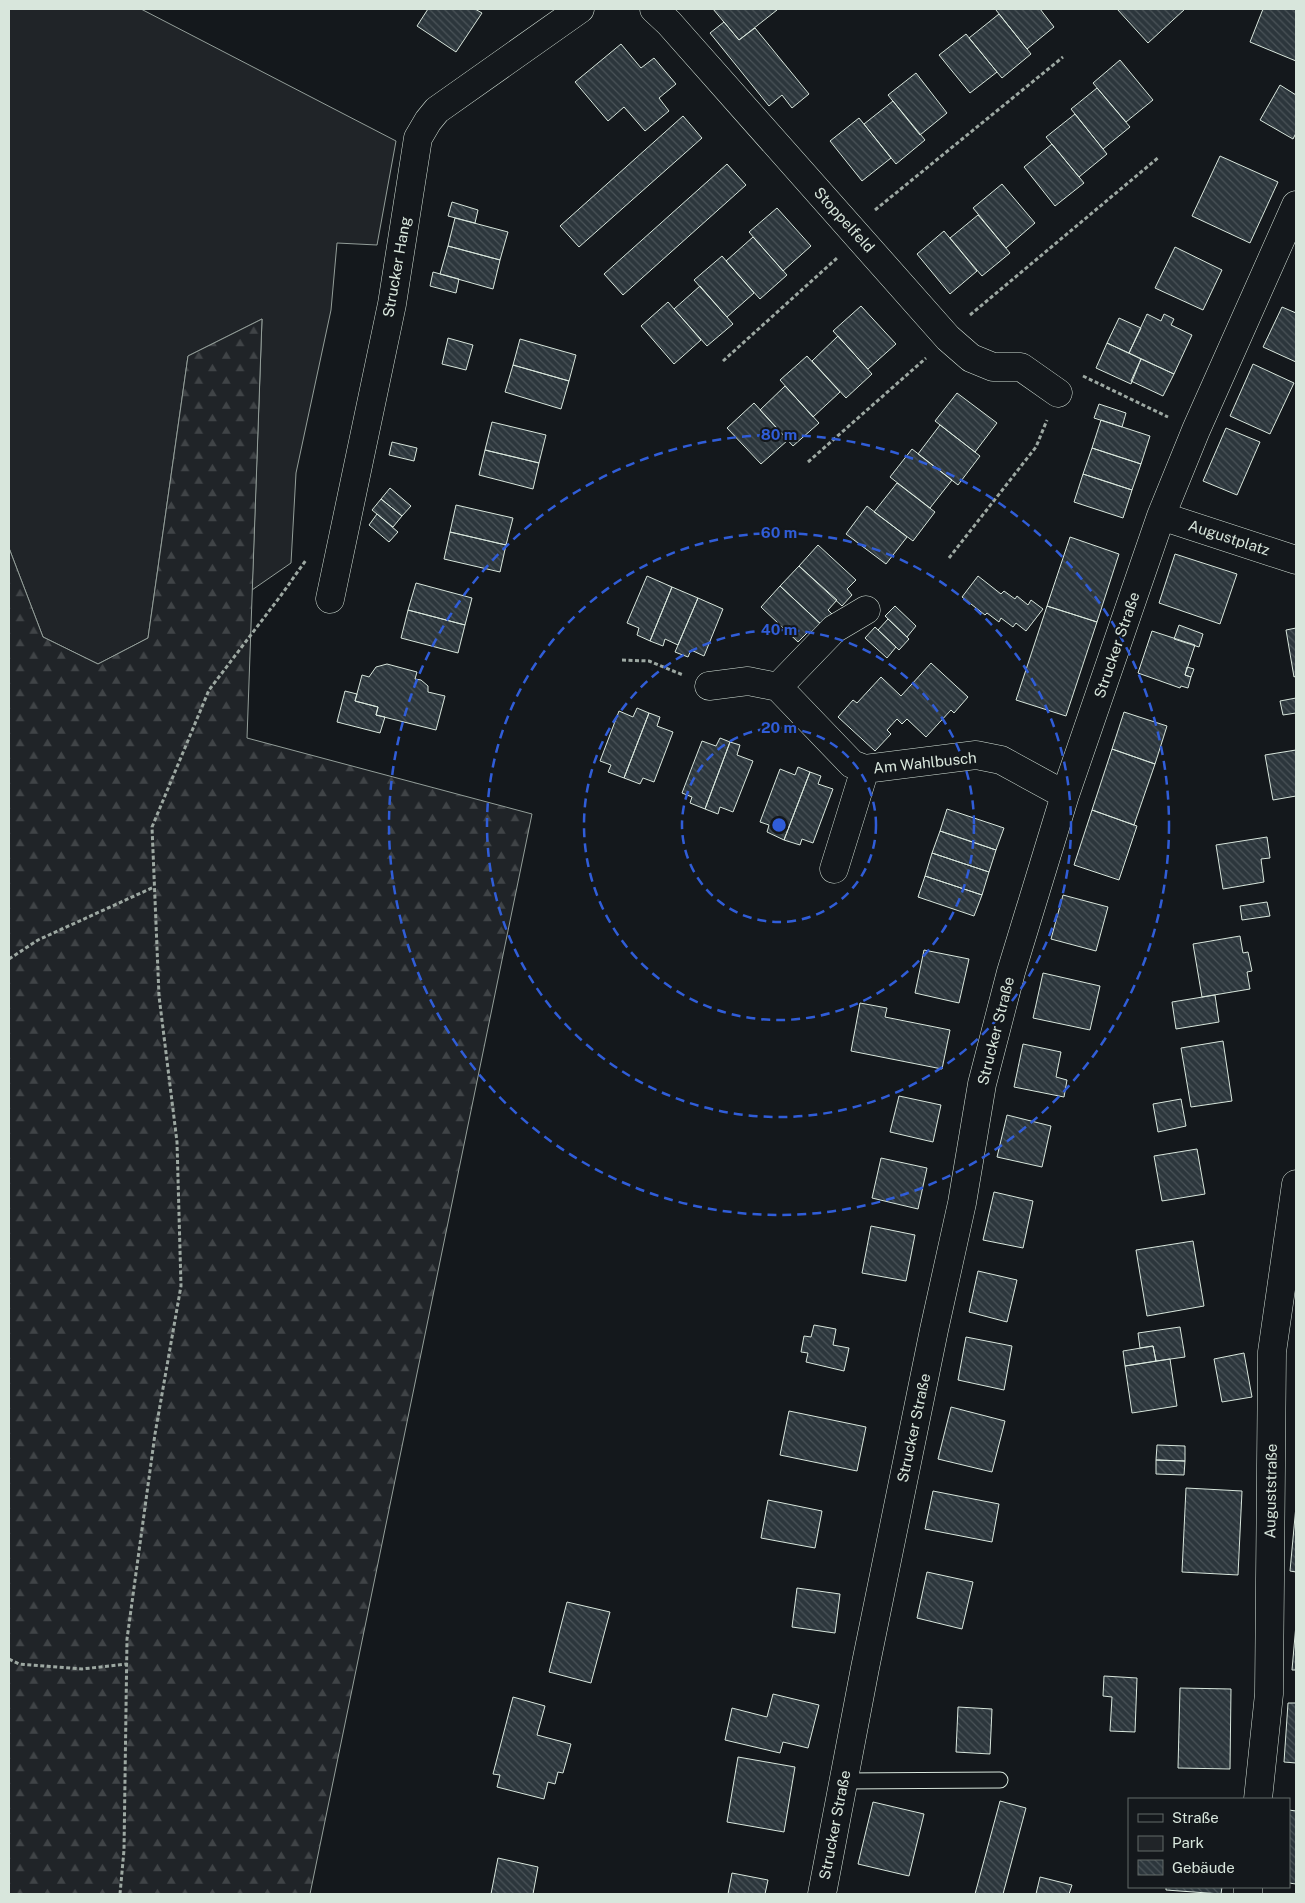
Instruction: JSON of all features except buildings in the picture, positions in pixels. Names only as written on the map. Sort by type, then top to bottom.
[{"type":"street","name":"Strucker Hang","points":[[330,599],[392,304],[418,138],[428,120],[437,110],[580,9]]},
{"type":"street","name":"Stoppelfeld","points":[[654,9],[669,23],[948,338],[971,358],[993,367],[1021,367],[1058,393]]},
{"type":"street","name":"Strucker Straße","points":[[822,1894],[922,1388],[962,1203],[982,1084],[1011,972],[1065,795],[1161,516],[1196,430],[1296,205]]},
{"type":"street","name":"Augustplatz","points":[[1161,516],[1296,560]]},
{"type":"street","points":[[709,686],[748,681],[778,687],[834,629],[866,610]]},
{"type":"street","name":"Am Wahlbusch","points":[[778,687],[852,764],[866,769],[976,755],[1001,760],[1065,795]]},
{"type":"street","name":"Am Wahlbusch","points":[[834,869],[866,769]]},
{"type":"street","name":"Auguststraße","points":[[1258,1798],[1269,1694],[1272,1352],[1296,1184]]},
{"type":"lane","points":[[843,1781],[1000,1780]]},
{"type":"path","points":[[723,361],[856,234],[877,208],[1063,56]]},
{"type":"path","points":[[808,462],[948,338],[963,321],[1159,157]]},
{"type":"path","points":[[949,558],[1036,446],[1066,373],[1080,375],[1196,430]]},
{"type":"path","points":[[120,1894],[124,1850],[127,1639],[155,1434],[180,1286],[176,1142],[159,996],[152,827],[209,690],[308,557]]},
{"type":"path","points":[[622,660],[649,661],[709,686]]},
{"type":"path","points":[[9,959],[38,940],[154,887]]},
{"type":"path","points":[[9,1659],[19,1664],[82,1669],[127,1664]]},
{"type":"green space","points":[[9,9],[141,9],[396,141],[377,245],[337,243],[331,310],[296,473],[291,563],[252,590],[262,319],[188,356],[148,638],[98,664],[43,637],[9,548]]},
{"type":"green space","points":[[262,319],[247,738],[532,814],[310,1894],[9,1894],[9,548],[43,637],[98,664],[148,638],[188,356]]}]
